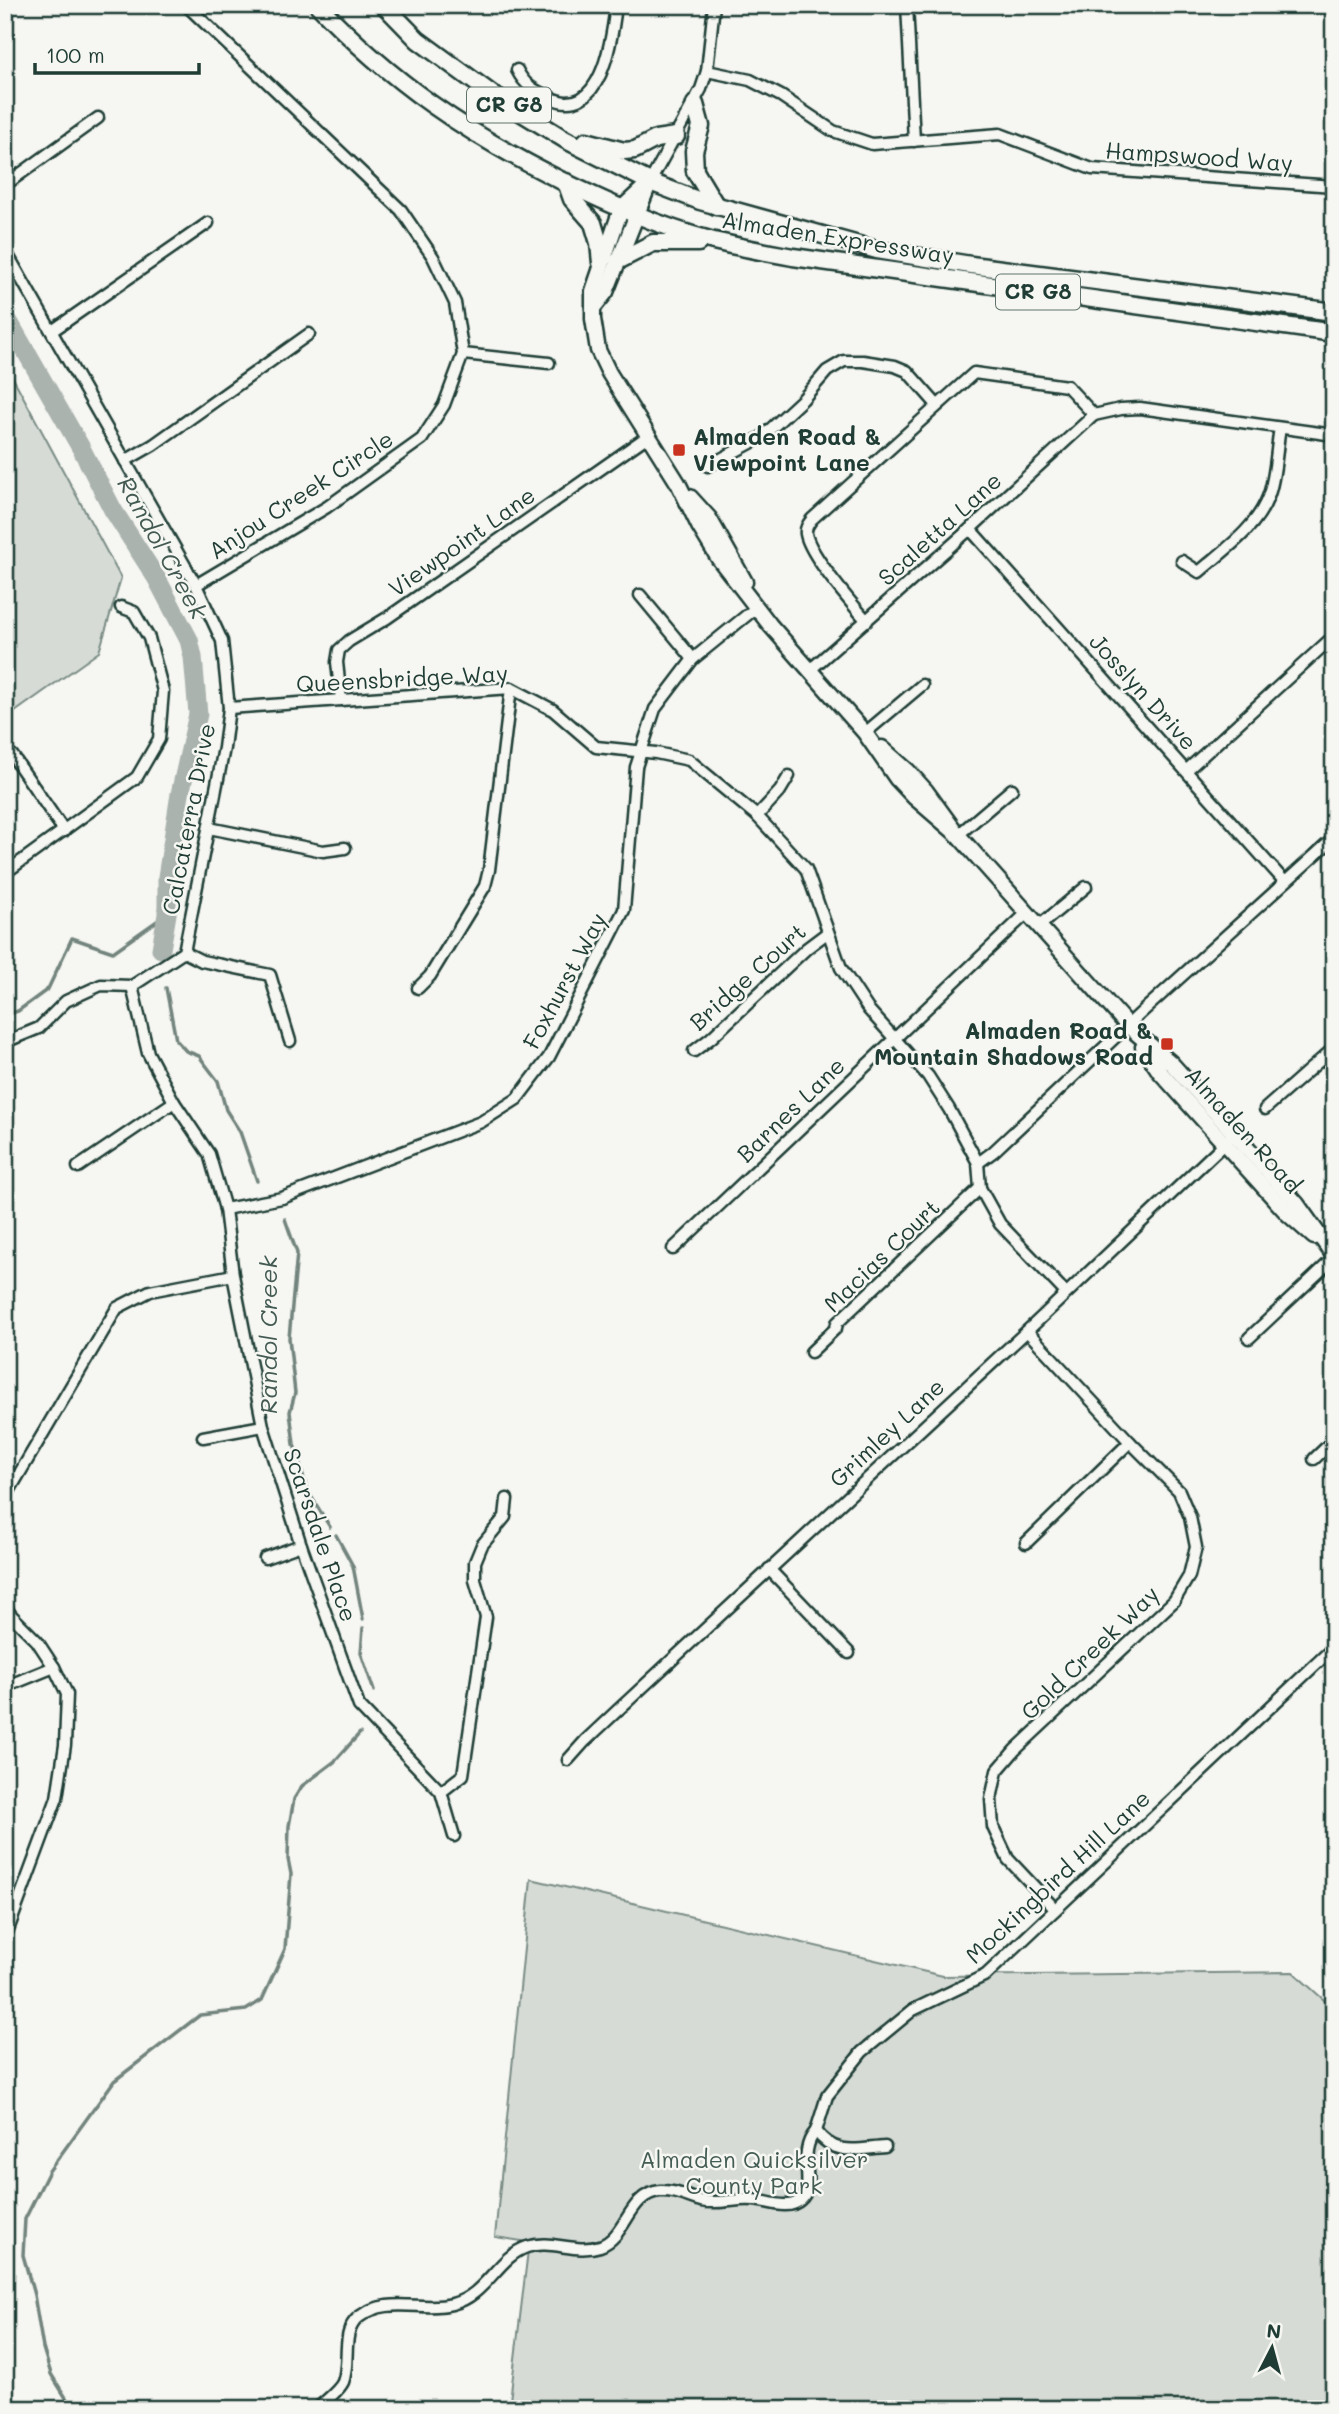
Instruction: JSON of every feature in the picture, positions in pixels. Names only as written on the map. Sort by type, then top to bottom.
[{"type":"main road","name":"Almaden Expressway","points":[[318,5],[350,40],[419,97],[486,141],[628,212],[708,240],[793,257],[1334,333]]},
{"type":"main road","name":"Almaden Expressway","points":[[384,5],[418,40],[493,95],[566,140],[650,182],[716,206],[877,250],[971,265],[1334,312]]},
{"type":"main road","points":[[695,104],[701,126],[694,151],[695,170],[716,206]]},
{"type":"main road","points":[[566,140],[591,142],[601,147],[624,151],[635,150],[656,139],[676,136]]},
{"type":"main road","points":[[566,182],[572,200],[593,223],[601,263]]},
{"type":"main road","points":[[618,261],[653,243],[693,244],[708,240]]},
{"type":"street","name":"Anjou Creek Circle","points":[[186,5],[401,210],[433,257],[455,303],[463,354],[444,405],[422,439],[327,507],[196,585]]},
{"type":"street","points":[[517,70],[527,87],[560,103],[575,103],[583,98],[607,57],[616,5]]},
{"type":"street","points":[[650,182],[695,104],[707,71],[714,5]]},
{"type":"street","points":[[907,5],[914,141]]},
{"type":"street","name":"Hampswood Way","points":[[707,71],[733,75],[764,87],[833,131],[872,144],[1000,134],[1091,169],[1334,186]]},
{"type":"street","points":[[5,185],[98,118]]},
{"type":"street","name":"Almaden Road","points":[[650,182],[628,212],[601,263],[593,290],[593,319],[598,350],[609,373],[678,483],[719,559],[770,625],[865,733],[926,791],[958,835],[1128,1026],[1160,1072],[1229,1139],[1288,1214],[1334,1257]]},
{"type":"street","name":"Almaden Road","points":[[593,309],[606,292],[618,261],[628,212]]},
{"type":"street","points":[[52,331],[208,223]]},
{"type":"street","name":"Calcaterra Drive","points":[[5,250],[196,585],[222,641],[229,708],[225,748],[184,953]]},
{"type":"street","points":[[125,461],[153,445],[309,334]]},
{"type":"street","points":[[463,354],[549,363]]},
{"type":"street","points":[[708,466],[762,437],[803,400],[827,370],[844,361],[895,366],[907,371],[937,405]]},
{"type":"street","points":[[867,621],[829,574],[809,542],[807,526],[974,373],[1068,386],[1094,415],[1140,408],[1334,435]]},
{"type":"street","name":"Scaletta Lane","points":[[810,670],[1094,415]]},
{"type":"street","points":[[1182,561],[1199,572],[1249,528],[1260,514],[1269,496],[1280,428]]},
{"type":"street","name":"Viewpoint Lane","points":[[341,700],[337,662],[339,650],[349,641],[387,618],[648,436]]},
{"type":"street","name":"Josslyn Drive","points":[[970,529],[1285,882]]},
{"type":"street","points":[[639,595],[693,659]]},
{"type":"street","points":[[5,873],[137,777],[159,739],[163,691],[149,638],[134,612],[121,607]]},
{"type":"street","name":"Foxhurst Way","points":[[225,1209],[282,1198],[481,1122],[517,1099],[550,1056],[624,909],[636,767],[655,709],[693,659],[757,607]]},
{"type":"street","points":[[1187,770],[1334,636]]},
{"type":"street","points":[[865,733],[922,685]]},
{"type":"street","points":[[418,988],[430,976],[485,886],[511,688]]},
{"type":"street","name":"Queensbridge Way","points":[[229,708],[511,688],[553,710],[596,747],[641,751],[689,760],[757,816],[806,869],[841,968],[868,1009],[928,1076],[978,1163],[980,1188],[1000,1224],[1066,1293]]},
{"type":"street","points":[[12,755],[64,831]]},
{"type":"street","points":[[757,816],[780,791],[789,776]]},
{"type":"street","points":[[958,835],[1012,789]]},
{"type":"street","points":[[209,828],[323,851],[345,848]]},
{"type":"street","points":[[978,1163],[1334,838]]},
{"type":"street","points":[[1039,926],[1086,887]]},
{"type":"street","name":"Barnes Lane","points":[[673,1249],[1027,913]]},
{"type":"street","name":"Bridge Court","points":[[694,1051],[827,933]]},
{"type":"street","points":[[5,1042],[39,1028],[66,1001],[101,985],[132,986],[184,953],[202,961],[270,975],[290,1041]]},
{"type":"street","name":"Scarsdale Place","points":[[132,986],[148,1053],[174,1102],[209,1154],[225,1209],[233,1275],[263,1426],[301,1545],[359,1706],[441,1792]]},
{"type":"street","points":[[1265,1109],[1333,1051]]},
{"type":"street","points":[[78,1167],[174,1102]]},
{"type":"street","name":"Grimley Lane","points":[[568,1760],[585,1741],[1027,1331],[1229,1139]]},
{"type":"street","name":"Macias Court","points":[[811,1352],[836,1328],[837,1323],[980,1188]]},
{"type":"street","points":[[1249,1338],[1334,1257]]},
{"type":"street","points":[[5,1498],[117,1308],[150,1291],[233,1275]]},
{"type":"street","name":"Gold Creek Way","points":[[1027,1331],[1179,1491],[1190,1517],[1196,1548],[1189,1576],[1174,1601],[1016,1750],[998,1771],[991,1799],[993,1827],[1008,1859],[1055,1909]]},
{"type":"street","points":[[203,1437],[263,1426]]},
{"type":"street","points":[[1314,1459],[1334,1440]]},
{"type":"street","points":[[1026,1543],[1130,1442]]},
{"type":"street","points":[[454,1836],[441,1792],[463,1775],[470,1735],[486,1617],[475,1580],[475,1562],[482,1545],[505,1517],[507,1499]]},
{"type":"street","points":[[265,1558],[301,1545]]},
{"type":"street","points":[[769,1569],[849,1653]]},
{"type":"street","points":[[5,1605],[10,1614],[37,1641],[67,1694],[65,1745],[57,1798],[5,1938]]},
{"type":"street","name":"Mockingbird Hill Lane","points":[[317,2409],[342,2383],[348,2332],[357,2319],[369,2311],[390,2305],[452,2305],[469,2297],[487,2283],[509,2256],[526,2247],[542,2244],[582,2250],[602,2246],[611,2241],[634,2207],[658,2191],[683,2193],[699,2200],[717,2202],[752,2200],[785,2205],[796,2203],[805,2193],[808,2140],[816,2131],[827,2096],[862,2052],[913,2010],[986,1975],[1334,1647]]},
{"type":"street","points":[[5,1687],[54,1667]]},
{"type":"street","points":[[816,2131],[823,2141],[844,2151],[885,2147]]},
{"type":"green space","points":[[5,363],[121,578],[99,652],[5,719]]},
{"type":"green space","name":"Almaden Quicksilver County Park","points":[[531,1879],[943,1976],[1293,1972],[1334,2009],[1334,2409],[509,2409],[529,2242],[495,2237]]},
{"type":"waterway","name":"Randol Creek","points":[[5,315],[113,510],[157,579],[189,640],[198,714],[180,794],[167,877],[167,914],[161,949]]},
{"type":"waterway","points":[[5,1015],[18,1011],[48,989],[72,938],[113,952],[167,914]]},
{"type":"waterway","name":"Randol Creek","points":[[166,988],[176,1040],[186,1051],[199,1056],[218,1081],[226,1110],[240,1132],[257,1181]]},
{"type":"waterway","name":"Randol Creek","points":[[285,1219],[297,1253],[289,1338],[295,1393],[290,1412],[294,1444],[307,1490],[330,1527]]},
{"type":"waterway","name":"Randol Creek","points":[[336,1535],[353,1566],[363,1619]]},
{"type":"waterway","name":"Randol Creek","points":[[363,1628],[361,1653],[374,1691]]},
{"type":"waterway","name":"Randol Creek","points":[[73,2409],[51,2374],[43,2348],[34,2295],[23,2255],[25,2219],[49,2171],[114,2081],[200,2015],[246,2010],[262,2000],[285,1949],[291,1874],[288,1859],[289,1826],[294,1799],[302,1786],[334,1762],[360,1733]]},
{"type":"place","name":"Almaden Road & Viewpoint Lane","points":[[679,450]]},
{"type":"place","name":"Almaden Road & Mountain Shadows Road","points":[[1167,1044]]}]
